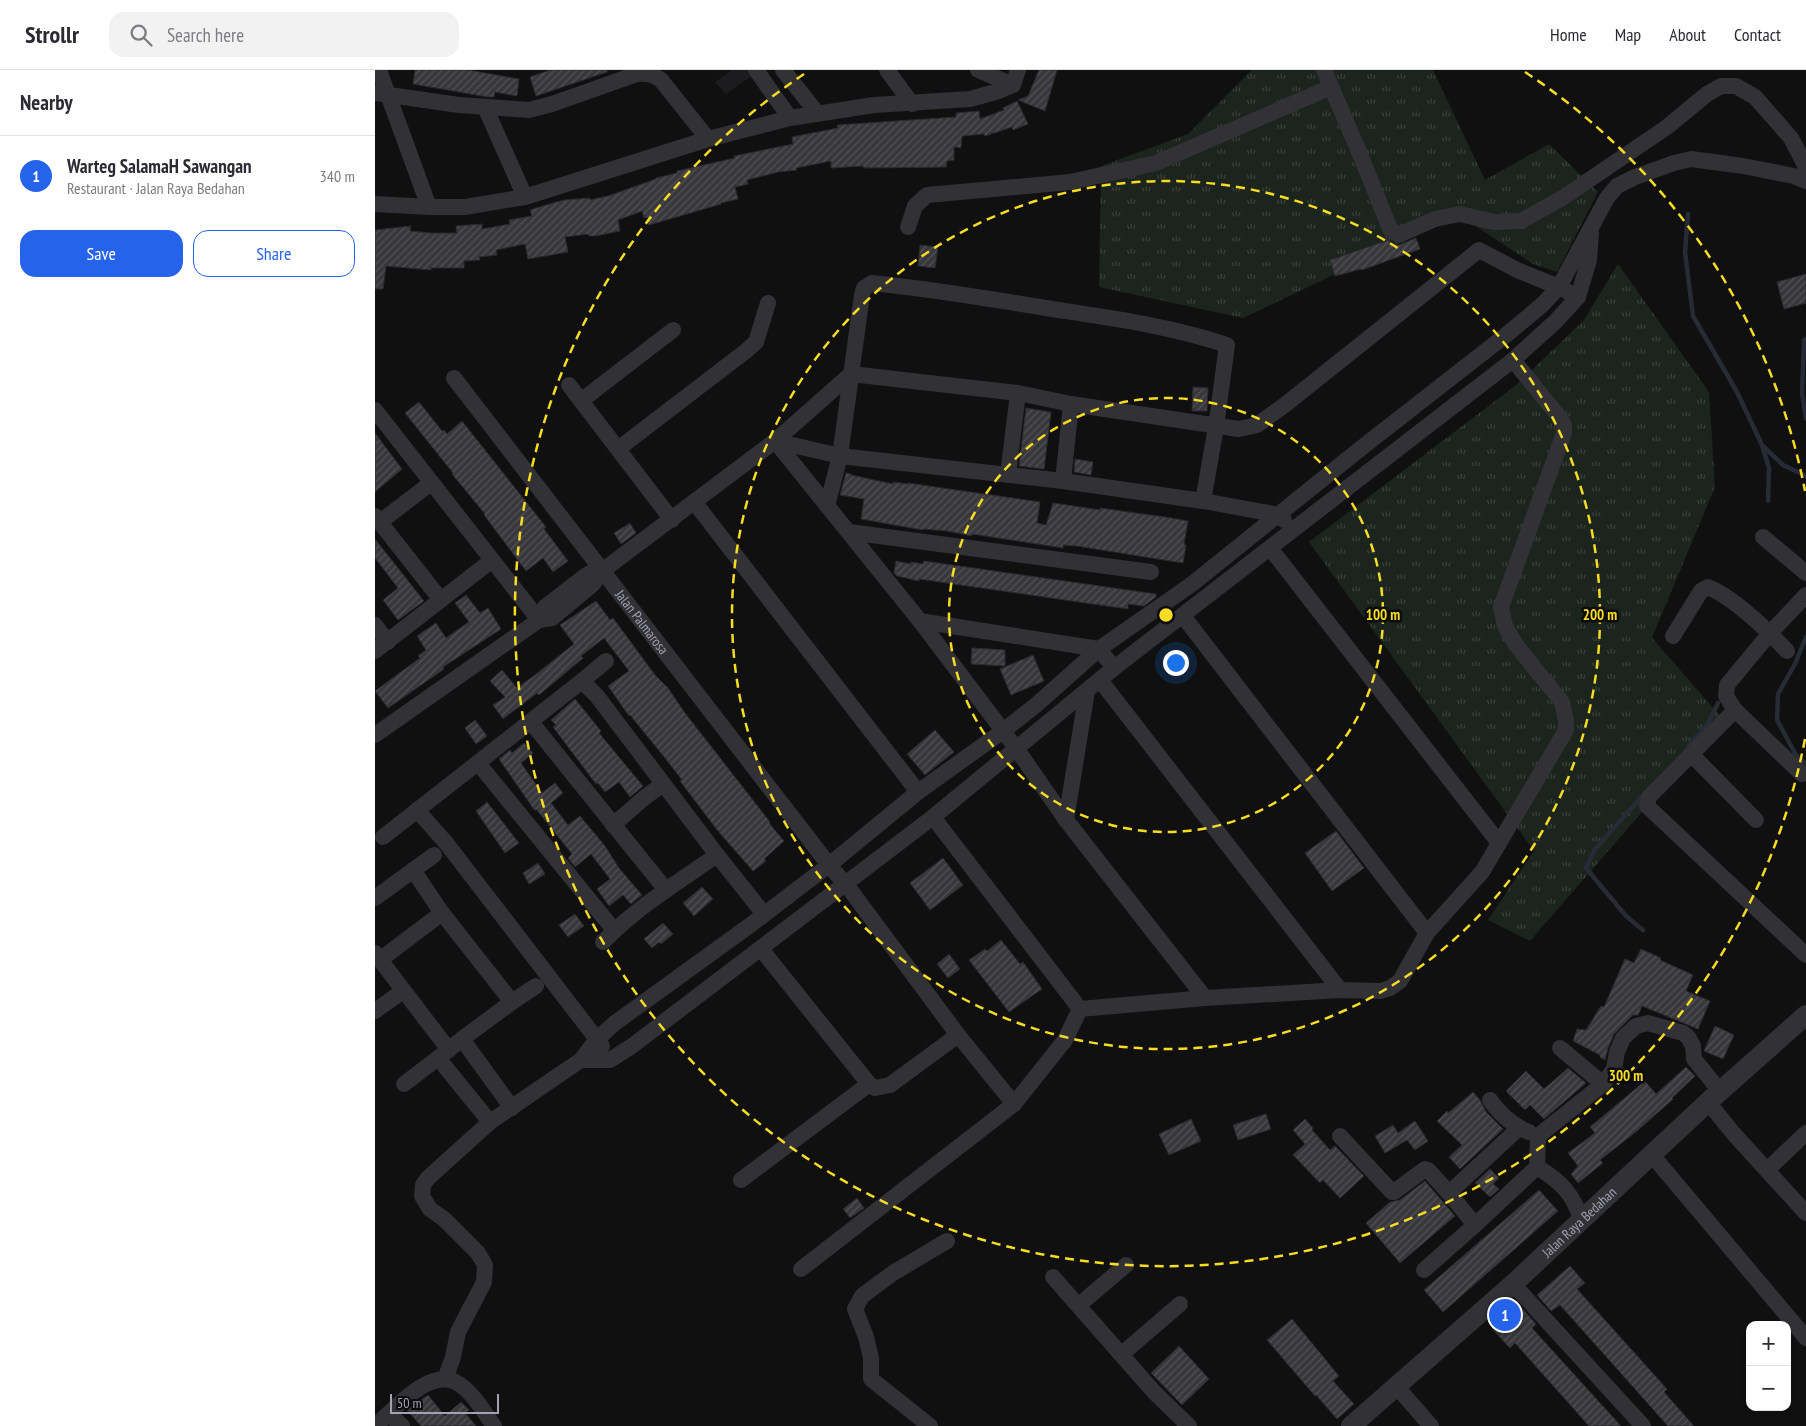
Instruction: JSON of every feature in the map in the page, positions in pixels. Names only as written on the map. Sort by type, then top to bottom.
[{"type":"street","points":[[379,70],[381,94],[429,207]]},
{"type":"street","points":[[757,70],[790,118]]},
{"type":"street","points":[[783,70],[817,113]]},
{"type":"street","points":[[887,70],[912,104]]},
{"type":"street","points":[[978,70],[1015,77]]},
{"type":"street","points":[[1324,70],[1390,229],[1399,235],[1435,218],[1460,214],[1495,222],[1521,221],[1564,197],[1667,127],[1707,94],[1721,86],[1736,86],[1755,98],[1791,138],[1806,167]]},
{"type":"street","points":[[381,94],[485,108],[529,110],[637,74],[647,73],[661,80],[708,139]]},
{"type":"street","points":[[375,204],[465,207],[525,197],[708,139],[790,118],[874,106],[970,99],[999,91],[1015,77]]},
{"type":"street","points":[[908,227],[915,206],[927,195],[1070,182],[1156,163],[1331,87]]},
{"type":"street","points":[[485,108],[525,197]]},
{"type":"street","points":[[445,1379],[453,1357],[458,1332],[484,1282],[485,1265],[477,1253],[444,1219],[430,1209],[422,1196],[423,1185],[428,1178],[490,1122],[581,1060],[597,1038],[615,1023],[829,865],[918,792],[1036,705],[1099,649],[1192,584],[1542,305],[1559,287],[1607,198],[1617,186],[1638,147]]},
{"type":"street","points":[[1617,186],[1635,177],[1691,159],[1777,172],[1806,181]]},
{"type":"street","points":[[581,1060],[610,1060],[632,1046],[933,816],[1114,668],[1513,360],[1555,322],[1578,297],[1589,260],[1591,227]]},
{"type":"street","points":[[375,734],[539,620],[545,607],[585,576],[602,571],[695,503],[775,441],[851,374],[1018,393],[1071,404],[1239,429],[1257,425],[1286,404],[1479,250],[1517,270],[1578,297]]},
{"type":"street","points":[[827,506],[840,456],[864,288],[872,283],[970,296],[1140,323],[1203,337],[1227,345],[1216,427],[1203,501]]},
{"type":"street","points":[[618,449],[756,342],[768,303]]},
{"type":"street","points":[[581,400],[673,330]]},
{"type":"street","points":[[1080,1009],[1205,998],[1340,990],[1381,991],[1390,988],[1400,981],[1427,932],[1482,872],[1566,730],[1563,702],[1515,644],[1505,626],[1501,607],[1564,432],[1561,418],[1513,360]]},
{"type":"street","name":"Jalan Palmarosa","points":[[454,378],[845,884],[958,1035],[1014,1104]]},
{"type":"street","points":[[569,385],[672,520]]},
{"type":"street","points":[[1008,476],[1018,393]]},
{"type":"street","points":[[1063,481],[1071,404]]},
{"type":"street","points":[[375,410],[491,561],[539,620]]},
{"type":"street","points":[[775,441],[840,456],[1063,481],[1203,501],[1279,515],[1292,530]]},
{"type":"street","points":[[775,441],[920,621],[1003,730],[1066,820],[1205,998]]},
{"type":"street","points":[[431,483],[377,519],[441,600]]},
{"type":"street","points":[[695,503],[918,792]]},
{"type":"street","points":[[849,532],[1151,572]]},
{"type":"street","points":[[1763,537],[1805,566]]},
{"type":"street","points":[[1270,548],[1499,843]]},
{"type":"street","points":[[375,625],[381,646],[491,561]]},
{"type":"street","points":[[1673,636],[1701,592],[1708,587],[1718,591],[1770,633],[1787,651]]},
{"type":"street","points":[[1802,774],[1735,710],[1726,696],[1727,684],[1770,633],[1806,596]]},
{"type":"street","points":[[1183,616],[1427,932]]},
{"type":"street","points":[[920,621],[1099,649],[1114,668]]},
{"type":"street","points":[[383,837],[607,661]]},
{"type":"street","points":[[583,681],[597,696],[764,914]]},
{"type":"street","points":[[1066,820],[1094,685]]},
{"type":"street","points":[[1094,685],[1340,990]]},
{"type":"street","points":[[1735,710],[1649,797],[1647,806],[1806,955]]},
{"type":"street","points":[[531,722],[666,890]]},
{"type":"street","points":[[1691,754],[1756,820]]},
{"type":"street","points":[[479,763],[608,936],[666,890],[717,855]]},
{"type":"street","points":[[613,825],[663,784]]},
{"type":"street","points":[[417,810],[447,844],[597,1038],[610,1060]]},
{"type":"street","points":[[933,816],[1080,1009]]},
{"type":"street","points":[[375,898],[435,855]]},
{"type":"street","points":[[413,870],[442,913],[511,1002]]},
{"type":"street","points":[[442,913],[378,956],[403,991],[450,1049],[512,1108]]},
{"type":"street","points":[[761,949],[869,1084],[875,1088],[890,1085],[958,1035]]},
{"type":"street","points":[[404,1084],[511,1002],[536,986]]},
{"type":"street","points":[[375,1011],[403,991]]},
{"type":"street","points":[[801,1269],[1014,1104],[1065,1040],[1080,1009]]},
{"type":"street","name":"Jalan Raya Bedahan","points":[[1351,1426],[1513,1284],[1714,1097],[1806,1015]]},
{"type":"street","points":[[1424,1270],[1537,1167],[1538,1136],[1603,1084],[1615,1069],[1617,1052],[1623,1038],[1636,1026],[1648,1023],[1683,1033],[1688,1037],[1693,1046],[1695,1059],[1714,1097],[1767,1170],[1806,1212]]},
{"type":"street","points":[[1560,1048],[1603,1084]]},
{"type":"street","points":[[450,1049],[490,1122]]},
{"type":"street","points":[[741,1180],[869,1084]]},
{"type":"street","points":[[1490,1100],[1501,1113],[1519,1128],[1538,1136]]},
{"type":"street","points":[[1449,1193],[1519,1128]]},
{"type":"street","points":[[1767,1170],[1806,1133]]},
{"type":"street","points":[[1340,1136],[1392,1192],[1427,1169],[1475,1225]]},
{"type":"street","points":[[1652,1155],[1806,1338]]},
{"type":"street","points":[[1537,1167],[1563,1186],[1578,1208],[1581,1221]]},
{"type":"street","points":[[930,1426],[871,1378],[869,1351],[855,1309],[862,1296],[893,1273],[947,1241]]},
{"type":"street","points":[[1079,1305],[1126,1265]]},
{"type":"street","points":[[1053,1277],[1154,1392],[1189,1426]]},
{"type":"street","points":[[1513,1284],[1643,1426]]},
{"type":"street","points":[[1122,1354],[1180,1304]]},
{"type":"street","points":[[375,1426],[415,1391],[434,1380],[450,1379],[470,1393],[494,1426]]},
{"type":"street","points":[[1396,1386],[1431,1426]]},
{"type":"street","points":[[389,1414],[402,1426]]},
{"type":"shaded area","points":[[732,70],[749,70],[753,75],[726,94],[715,82]]},
{"type":"green space","points":[[1252,70],[1433,70],[1485,180],[1549,144],[1598,192],[1557,272],[1533,264],[1459,215],[1243,318],[1099,287],[1101,166],[1188,134]]},
{"type":"green space","points":[[1618,264],[1709,392],[1715,487],[1652,638],[1723,719],[1530,941],[1488,920],[1534,851],[1309,542],[1515,386],[1584,320]]},
{"type":"building","points":[[415,70],[468,70],[519,79],[517,96],[495,92],[494,97],[488,97],[413,84]]},
{"type":"building","points":[[550,70],[607,70],[607,72],[536,96],[530,77]]},
{"type":"building","points":[[1039,70],[1057,70],[1045,111],[1018,100],[1028,96]]},
{"type":"building","points":[[1017,101],[1028,124],[1013,130],[1012,127],[985,136],[984,134],[962,136],[961,148],[954,147],[954,160],[947,161],[946,167],[864,168],[863,166],[831,168],[831,161],[796,168],[797,170],[778,172],[747,180],[748,184],[735,187],[738,199],[649,225],[647,217],[644,218],[642,211],[618,220],[620,231],[595,236],[589,236],[588,234],[565,237],[568,252],[528,259],[525,244],[496,250],[497,255],[479,257],[480,260],[464,261],[464,268],[431,268],[431,270],[386,266],[383,289],[375,289],[375,230],[411,226],[410,231],[457,233],[456,226],[482,224],[482,229],[510,224],[509,220],[532,216],[530,210],[539,207],[564,200],[590,198],[590,200],[608,196],[656,178],[677,173],[677,171],[735,158],[734,156],[793,144],[792,137],[838,128],[837,125],[956,117],[956,113],[979,111],[980,119],[1004,110],[1003,108]]},
{"type":"building","points":[[1416,238],[1420,249],[1362,270],[1335,276],[1330,260],[1388,240],[1392,244],[1399,245]]},
{"type":"building","points":[[920,245],[938,247],[935,268],[918,266]]},
{"type":"building","points":[[1806,274],[1806,303],[1784,309],[1777,282]]},
{"type":"building","points":[[1193,387],[1208,388],[1207,411],[1192,411]]},
{"type":"building","points":[[419,402],[442,431],[444,430],[447,434],[462,421],[546,527],[544,529],[568,561],[553,572],[543,558],[526,571],[485,514],[405,413]]},
{"type":"building","points":[[1026,408],[1051,412],[1044,469],[1019,466]]},
{"type":"building","points":[[375,433],[402,469],[375,492]]},
{"type":"building","points":[[1075,459],[1093,462],[1091,475],[1074,472]]},
{"type":"building","points":[[846,473],[893,484],[893,482],[908,483],[1040,502],[1037,523],[1046,525],[1053,503],[1188,521],[1183,563],[1077,546],[1063,545],[1063,548],[972,534],[972,536],[947,531],[923,530],[861,519],[864,499],[840,495]]},
{"type":"building","points":[[630,523],[636,533],[621,544],[614,533]]},
{"type":"building","points":[[375,539],[424,601],[398,620],[383,600],[398,588],[375,558]]},
{"type":"building","points":[[896,561],[923,564],[924,561],[1156,594],[1156,597],[1144,606],[1128,604],[1128,609],[919,579],[919,581],[897,576],[894,573]]},
{"type":"building","points":[[466,595],[480,613],[488,608],[501,629],[443,667],[444,669],[388,708],[375,691],[420,658],[418,656],[426,650],[417,636],[436,623],[446,638],[469,622],[455,603]]},
{"type":"building","points":[[596,601],[610,620],[613,618],[655,675],[668,688],[685,713],[784,841],[764,859],[766,861],[753,871],[718,831],[680,781],[682,780],[629,716],[608,686],[629,671],[604,638],[581,656],[583,658],[539,695],[537,693],[503,719],[493,705],[505,697],[490,681],[502,670],[517,688],[535,675],[574,644],[560,625]]},
{"type":"building","points":[[972,648],[1005,650],[1005,666],[971,664]]},
{"type":"building","points":[[1033,655],[1044,681],[1011,695],[1000,669]]},
{"type":"building","points":[[575,699],[601,731],[599,733],[643,786],[630,797],[619,782],[605,792],[598,783],[596,784],[553,727],[556,725],[551,720]]},
{"type":"building","points":[[475,720],[487,736],[476,744],[465,728]]},
{"type":"building","points":[[935,730],[954,752],[925,775],[907,754]]},
{"type":"building","points":[[524,743],[533,753],[521,763],[542,793],[555,783],[563,793],[551,803],[568,825],[580,816],[642,895],[631,904],[623,895],[609,906],[597,889],[610,879],[591,854],[575,867],[568,858],[572,854],[536,809],[535,811],[499,759],[510,750],[512,753]]},
{"type":"building","points":[[487,802],[519,843],[505,853],[476,811]]},
{"type":"building","points":[[1336,831],[1364,868],[1332,891],[1305,853]]},
{"type":"building","points":[[943,858],[963,885],[930,910],[910,883]]},
{"type":"building","points":[[538,863],[545,874],[529,884],[523,873]]},
{"type":"building","points":[[702,887],[713,899],[694,916],[683,903]]},
{"type":"building","points":[[575,914],[584,926],[568,937],[559,925]]},
{"type":"building","points":[[663,923],[673,934],[661,944],[659,942],[652,948],[644,939]]},
{"type":"building","points":[[1001,940],[1020,964],[1023,962],[1042,989],[1009,1012],[969,960],[985,949],[987,951]]},
{"type":"building","points":[[1641,949],[1693,975],[1686,991],[1710,1001],[1698,1029],[1642,1006],[1638,1015],[1633,1015],[1614,1034],[1605,1060],[1600,1055],[1573,1041],[1577,1029],[1586,1030],[1601,1006],[1604,1007],[1625,959],[1634,963]]},
{"type":"building","points":[[949,954],[960,969],[948,978],[937,964]]},
{"type":"building","points":[[1715,1026],[1734,1035],[1723,1059],[1704,1051]]},
{"type":"building","points":[[1686,1067],[1695,1076],[1673,1099],[1637,1131],[1600,1160],[1603,1163],[1578,1183],[1571,1174],[1578,1166],[1568,1153],[1595,1133],[1590,1127],[1645,1081],[1656,1094]]},
{"type":"building","points":[[1568,1068],[1586,1083],[1544,1119],[1530,1105],[1525,1110],[1506,1091],[1526,1071],[1544,1089]]},
{"type":"building","points":[[1473,1092],[1480,1100],[1486,1112],[1503,1129],[1460,1169],[1449,1157],[1462,1145],[1437,1121],[1447,1111],[1448,1113]]},
{"type":"building","points":[[1266,1114],[1271,1129],[1238,1140],[1233,1125]]},
{"type":"building","points":[[1191,1119],[1201,1141],[1169,1155],[1159,1134]]},
{"type":"building","points":[[1305,1119],[1330,1150],[1335,1146],[1364,1176],[1340,1198],[1323,1180],[1320,1183],[1293,1155],[1305,1144],[1293,1130]]},
{"type":"building","points":[[1415,1121],[1428,1141],[1415,1150],[1407,1140],[1385,1153],[1375,1136],[1393,1125],[1398,1133]]},
{"type":"building","points":[[1490,1169],[1499,1178],[1493,1184],[1499,1189],[1490,1197],[1475,1183]]},
{"type":"building","points":[[1425,1181],[1455,1216],[1400,1263],[1366,1223],[1390,1202],[1400,1200]]},
{"type":"building","points":[[1539,1190],[1558,1211],[1443,1312],[1424,1290]]},
{"type":"building","points":[[857,1198],[864,1208],[850,1218],[843,1209]]},
{"type":"building","points":[[1570,1266],[1585,1283],[1577,1289],[1667,1389],[1664,1392],[1694,1426],[1668,1426],[1560,1305],[1551,1311],[1537,1295]]},
{"type":"building","points":[[1520,1306],[1536,1324],[1532,1328],[1621,1426],[1589,1426],[1515,1343],[1510,1348],[1493,1330]]},
{"type":"building","points":[[1292,1319],[1339,1376],[1333,1381],[1354,1404],[1337,1419],[1267,1340]]},
{"type":"building","points":[[1179,1346],[1209,1379],[1182,1405],[1151,1373]]},
{"type":"building","points":[[428,1395],[445,1416],[461,1402],[469,1410],[465,1413],[476,1426],[421,1426],[407,1410]]},
{"type":"waterway","points":[[1688,214],[1685,252],[1693,316],[1737,392],[1762,445],[1769,468],[1768,501]]},
{"type":"waterway","points":[[1806,339],[1804,340],[1802,393],[1806,419]]},
{"type":"waterway","points":[[1763,446],[1783,465],[1806,476]]},
{"type":"waterway","points":[[1806,637],[1795,664],[1778,694],[1777,720],[1796,755],[1806,764]]},
{"type":"waterway","points":[[1689,745],[1709,722],[1718,703]]},
{"type":"waterway","points":[[1643,795],[1595,849],[1586,868],[1626,916],[1643,930]]},
{"type":"place","name":"Warteg SalamaH Sawangan","points":[[1505,1315]]}]
